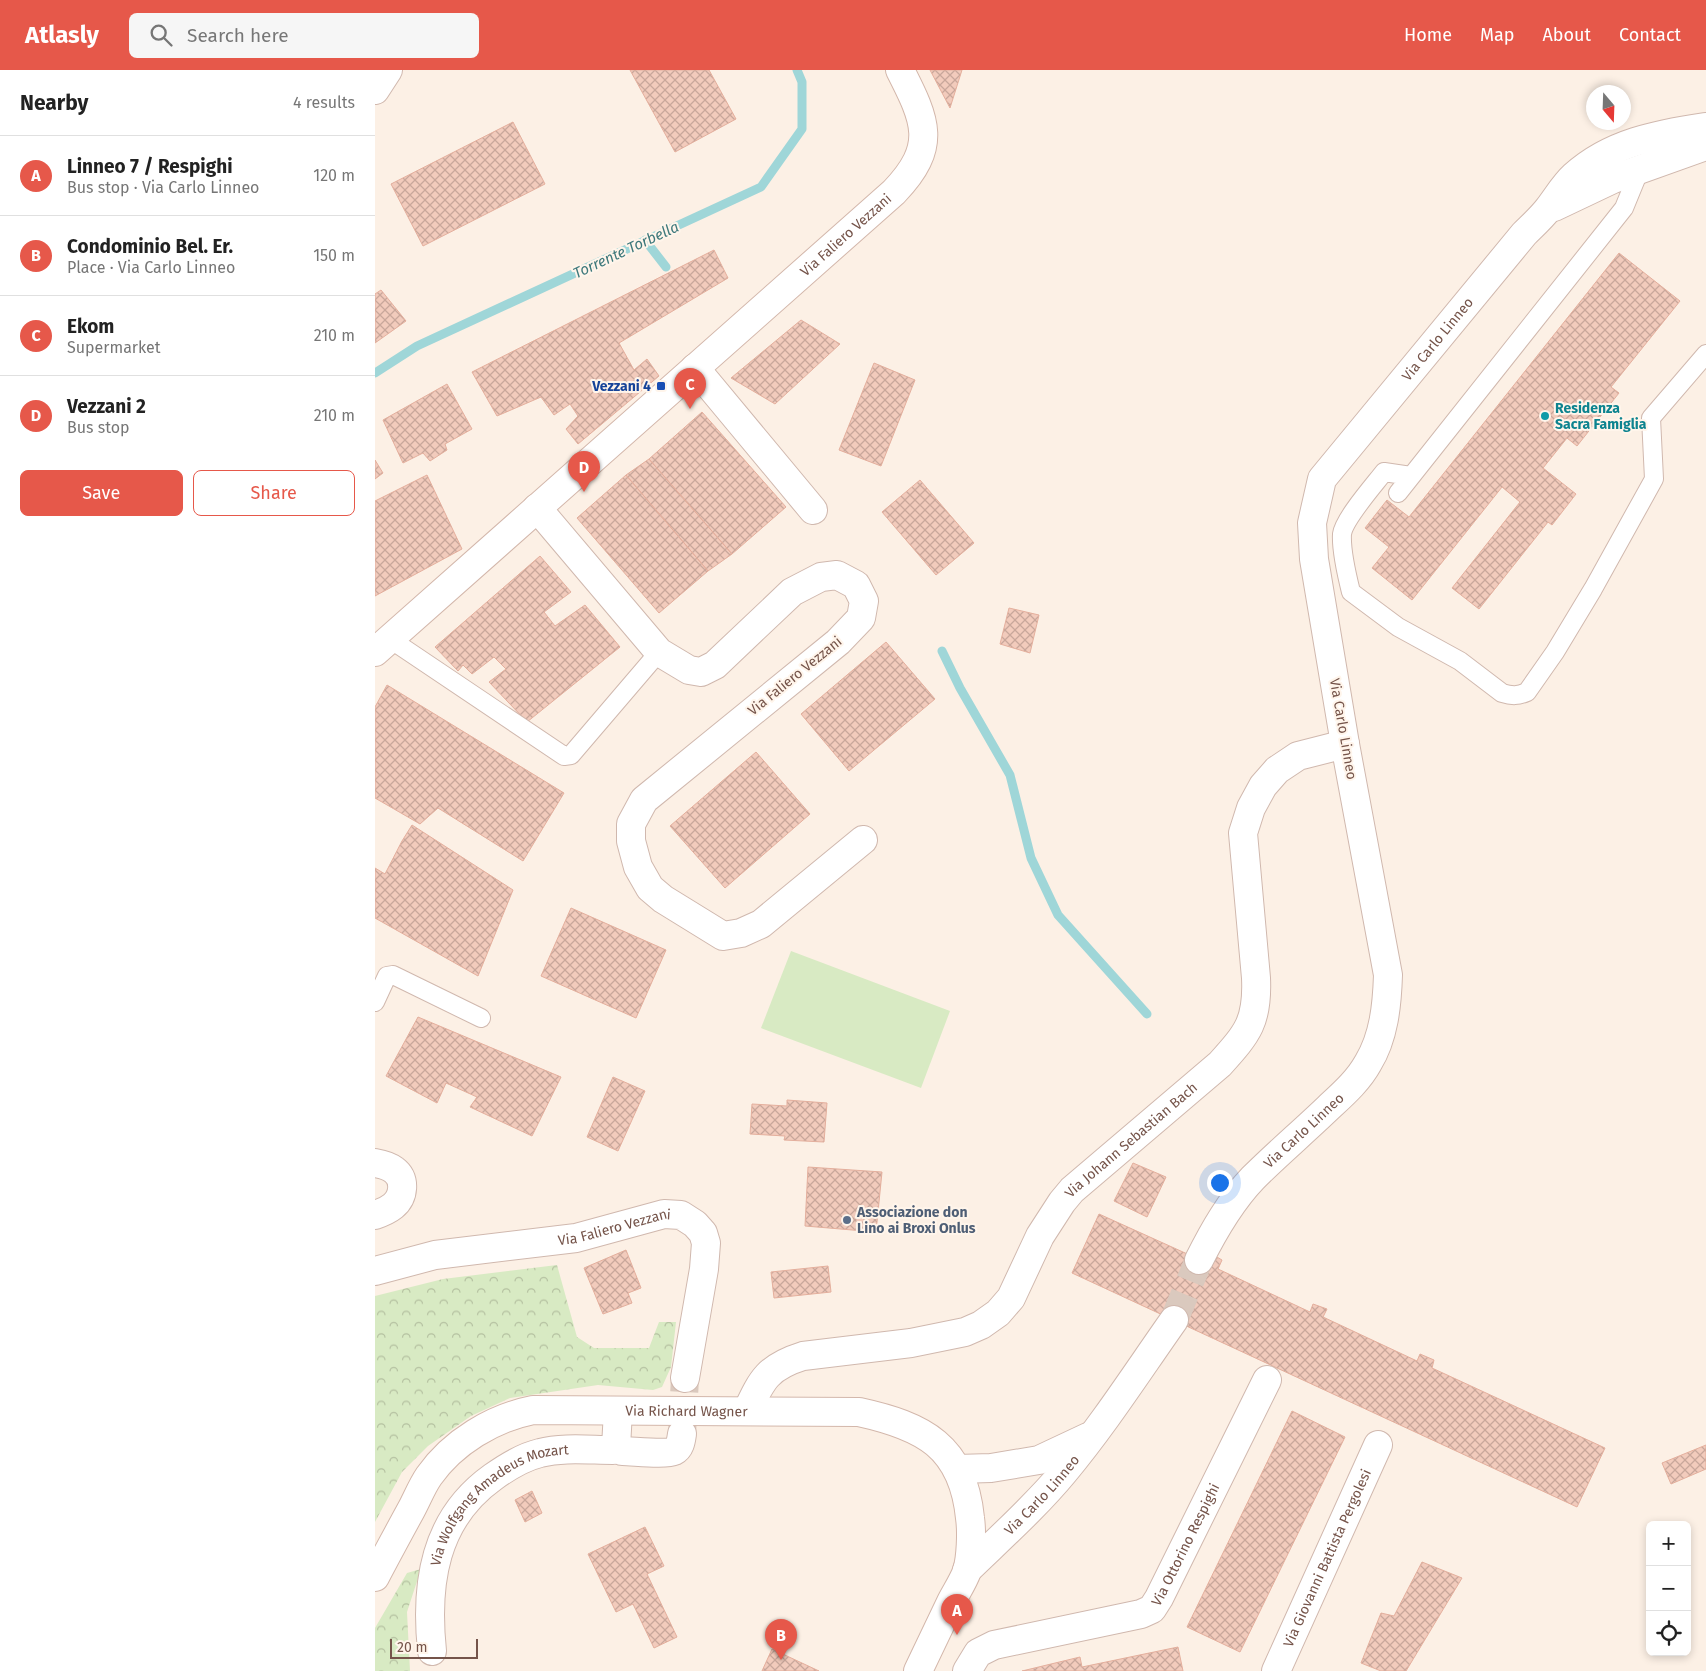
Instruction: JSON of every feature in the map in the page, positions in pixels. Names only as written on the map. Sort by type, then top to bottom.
[{"type":"street","points":[[375,90],[388,70]]},
{"type":"street","name":"Via Faliero Vezzani","points":[[382,646],[906,180],[923,148],[923,131],[917,104],[899,70]]},
{"type":"street","name":"Via Carlo Linneo","points":[[1199,1260],[1218,1223],[1253,1178],[1353,1084],[1369,1062],[1381,1034],[1387,1003],[1388,975],[1345,744],[1314,559],[1312,523],[1322,480],[1524,234],[1546,212],[1573,177],[1589,164],[1609,152],[1633,142],[1665,133],[1705,141]]},
{"type":"street","name":"Via Carlo Linneo","points":[[1546,212],[1594,187],[1705,141]]},
{"type":"street","points":[[695,368],[813,510]]},
{"type":"street","name":"Via Faliero Vezzani","points":[[537,508],[659,652],[689,670],[701,672],[721,660],[792,592],[821,578],[837,575],[856,585],[864,601],[861,618],[849,631],[644,800],[631,824],[631,841],[638,867],[650,888],[663,899],[723,936],[741,933],[761,924],[863,840]]},
{"type":"street","name":"Via Johann Sebastian Bach","points":[[747,1411],[765,1378],[774,1368],[786,1361],[813,1355],[911,1343],[965,1332],[981,1325],[1003,1308],[1011,1298],[1040,1236],[1073,1190],[1220,1064],[1239,1043],[1252,1022],[1257,1000],[1243,834],[1251,808],[1263,786],[1277,770],[1298,756],[1345,744]]},
{"type":"street","points":[[375,1163],[394,1169],[399,1175],[402,1188],[400,1197],[394,1205],[375,1215]]},
{"type":"street","name":"Via Faliero Vezzani","points":[[375,1271],[435,1255],[576,1238],[664,1214],[681,1214],[703,1232],[706,1243],[705,1269],[685,1378]]},
{"type":"street","name":"Via Carlo Linneo","points":[[918,1671],[967,1570],[1018,1521],[1063,1473],[1174,1320]]},
{"type":"street","name":"Via Ottorino Respighi","points":[[967,1671],[978,1653],[994,1645],[1141,1614],[1152,1609],[1267,1380]]},
{"type":"street","name":"Via Richard Wagner","points":[[375,1577],[429,1476],[473,1434],[515,1414],[533,1410],[859,1412],[888,1418],[911,1427],[931,1438],[948,1454],[957,1469],[969,1506],[971,1530],[967,1570]]},
{"type":"street","points":[[618,1411],[616,1447],[622,1451],[667,1453],[675,1451],[680,1444],[682,1434]]},
{"type":"street","points":[[957,1469],[991,1468],[1039,1460],[1093,1434]]},
{"type":"street","name":"Via Giovanni Battista Pergolesi","points":[[1276,1671],[1378,1445]]},
{"type":"street","name":"Via Wolfgang Amadeus Mozart","points":[[432,1651],[429,1611],[435,1560],[447,1529],[468,1500],[484,1484],[508,1466],[540,1453],[571,1450],[613,1450],[616,1447]]},
{"type":"lane","points":[[1398,493],[1624,208],[1640,169]]},
{"type":"lane","points":[[1411,476],[1384,472],[1356,507],[1342,532],[1345,568],[1351,592],[1398,627],[1460,661],[1502,693],[1511,696],[1521,695],[1527,692],[1555,652],[1654,479],[1651,418],[1706,354]]},
{"type":"lane","points":[[382,646],[564,756],[571,754],[659,652]]},
{"type":"lane","points":[[375,1002],[387,976],[393,975],[481,1018]]},
{"type":"green space","points":[[791,951],[950,1011],[921,1088],[761,1028]]},
{"type":"green space","points":[[557,1265],[577,1337],[594,1348],[649,1348],[659,1322],[676,1322],[671,1367],[662,1387],[653,1390],[598,1385],[510,1398],[471,1416],[428,1446],[402,1472],[375,1522],[375,1296],[443,1279]]},
{"type":"green space","points":[[421,1569],[407,1612],[410,1671],[375,1671],[375,1628],[407,1573]]},
{"type":"building","points":[[630,70],[709,70],[736,119],[675,152]]},
{"type":"building","points":[[930,70],[962,70],[950,108]]},
{"type":"building","points":[[513,122],[545,184],[423,246],[391,184]]},
{"type":"building","points":[[714,250],[728,278],[619,343],[634,370],[647,359],[659,376],[578,444],[566,429],[578,416],[570,404],[554,415],[541,397],[497,416],[472,372]]},
{"type":"building","name":"Residenza Sacra Famiglia","points":[[1619,253],[1680,301],[1611,387],[1619,393],[1577,446],[1567,438],[1543,468],[1576,494],[1552,525],[1548,522],[1479,609],[1452,588],[1520,502],[1502,487],[1412,600],[1372,568],[1389,547],[1365,528],[1387,500],[1409,517]]},
{"type":"building","points":[[381,290],[406,321],[375,343],[375,294]]},
{"type":"building","points":[[801,320],[840,344],[775,404],[731,378]]},
{"type":"building","points":[[874,363],[915,380],[881,466],[839,450]]},
{"type":"building","points":[[447,384],[472,429],[445,444],[447,450],[430,461],[423,453],[403,463],[383,420]]},
{"type":"building","points":[[702,412],[786,507],[732,554],[649,459]]},
{"type":"building","points":[[649,459],[732,554],[708,571],[626,475]]},
{"type":"building","points":[[375,460],[383,473],[375,479]]},
{"type":"building","points":[[427,475],[462,549],[375,596],[375,501]]},
{"type":"building","points":[[626,475],[708,571],[659,613],[577,518]]},
{"type":"building","points":[[920,480],[974,543],[936,575],[882,512]]},
{"type":"building","points":[[540,556],[571,592],[544,612],[555,626],[585,605],[620,647],[527,722],[489,682],[506,669],[494,657],[472,674],[463,665],[458,671],[435,647]]},
{"type":"building","points":[[1009,608],[1039,615],[1030,653],[1000,644]]},
{"type":"building","points":[[886,642],[935,699],[849,771],[801,714]]},
{"type":"building","points":[[387,685],[564,793],[523,861],[438,808],[420,824],[375,798],[375,707]]},
{"type":"building","points":[[756,752],[810,814],[725,888],[670,826]]},
{"type":"building","points":[[412,825],[513,890],[478,976],[375,918],[375,868],[385,874]]},
{"type":"building","points":[[571,908],[666,950],[636,1018],[541,976]]},
{"type":"building","points":[[418,1017],[561,1077],[532,1136],[470,1107],[477,1097],[446,1083],[437,1103],[386,1076]]},
{"type":"building","points":[[613,1077],[645,1091],[618,1151],[587,1137]]},
{"type":"building","points":[[787,1100],[827,1103],[824,1142],[784,1140],[785,1136],[750,1134],[752,1104],[787,1106]]},
{"type":"building","points":[[1133,1163],[1166,1177],[1147,1217],[1114,1201]]},
{"type":"building","points":[[808,1167],[882,1172],[876,1232],[805,1226]]},
{"type":"building","points":[[1099,1214],[1205,1262],[1210,1253],[1222,1260],[1218,1269],[1310,1312],[1313,1304],[1327,1309],[1323,1317],[1417,1361],[1420,1354],[1434,1360],[1432,1368],[1605,1448],[1577,1507],[1072,1273]]},
{"type":"building","points":[[626,1250],[641,1288],[628,1293],[632,1303],[603,1314],[584,1268]]},
{"type":"building","points":[[828,1266],[831,1292],[774,1298],[771,1272]]},
{"type":"building","points":[[1292,1411],[1345,1437],[1240,1652],[1187,1627]]},
{"type":"building","points":[[1706,1445],[1706,1469],[1671,1484],[1662,1463]]},
{"type":"building","points":[[532,1491],[542,1513],[525,1522],[515,1500]]},
{"type":"building","points":[[645,1527],[664,1566],[647,1574],[677,1637],[654,1648],[633,1604],[616,1612],[588,1554]]},
{"type":"building","points":[[1422,1562],[1462,1578],[1406,1671],[1381,1671],[1361,1663],[1381,1613],[1394,1616]]},
{"type":"building","points":[[1178,1647],[1183,1671],[1022,1671],[1080,1657],[1082,1667]]},
{"type":"building","points":[[772,1649],[819,1671],[762,1671]]},
{"type":"waterway","name":"Torrente Torbella","points":[[375,373],[417,346],[761,187],[802,129],[802,82],[797,70]]},
{"type":"waterway","points":[[645,240],[666,267]]},
{"type":"waterway","points":[[942,651],[960,688],[1010,775],[1031,858],[1058,915],[1147,1014]]},
{"type":"tunnel","points":[[1174,1320],[1199,1260]]},
{"type":"tunnel","points":[[682,1434],[685,1378]]},
{"type":"place","name":"Vezzani 4","points":[[661,386]]},
{"type":"place","name":"Ekom","points":[[690,409]]},
{"type":"place","name":"Residenza Sacra Famiglia","points":[[1545,416]]},
{"type":"place","name":"Vezzani 2","points":[[584,492]]},
{"type":"place","name":"Associazione don Lino ai Broxi Onlus","points":[[847,1220]]},
{"type":"place","name":"Linneo 7 / Respighi","points":[[957,1635]]},
{"type":"place","name":"Condominio Bel. Er.","points":[[781,1660]]}]
